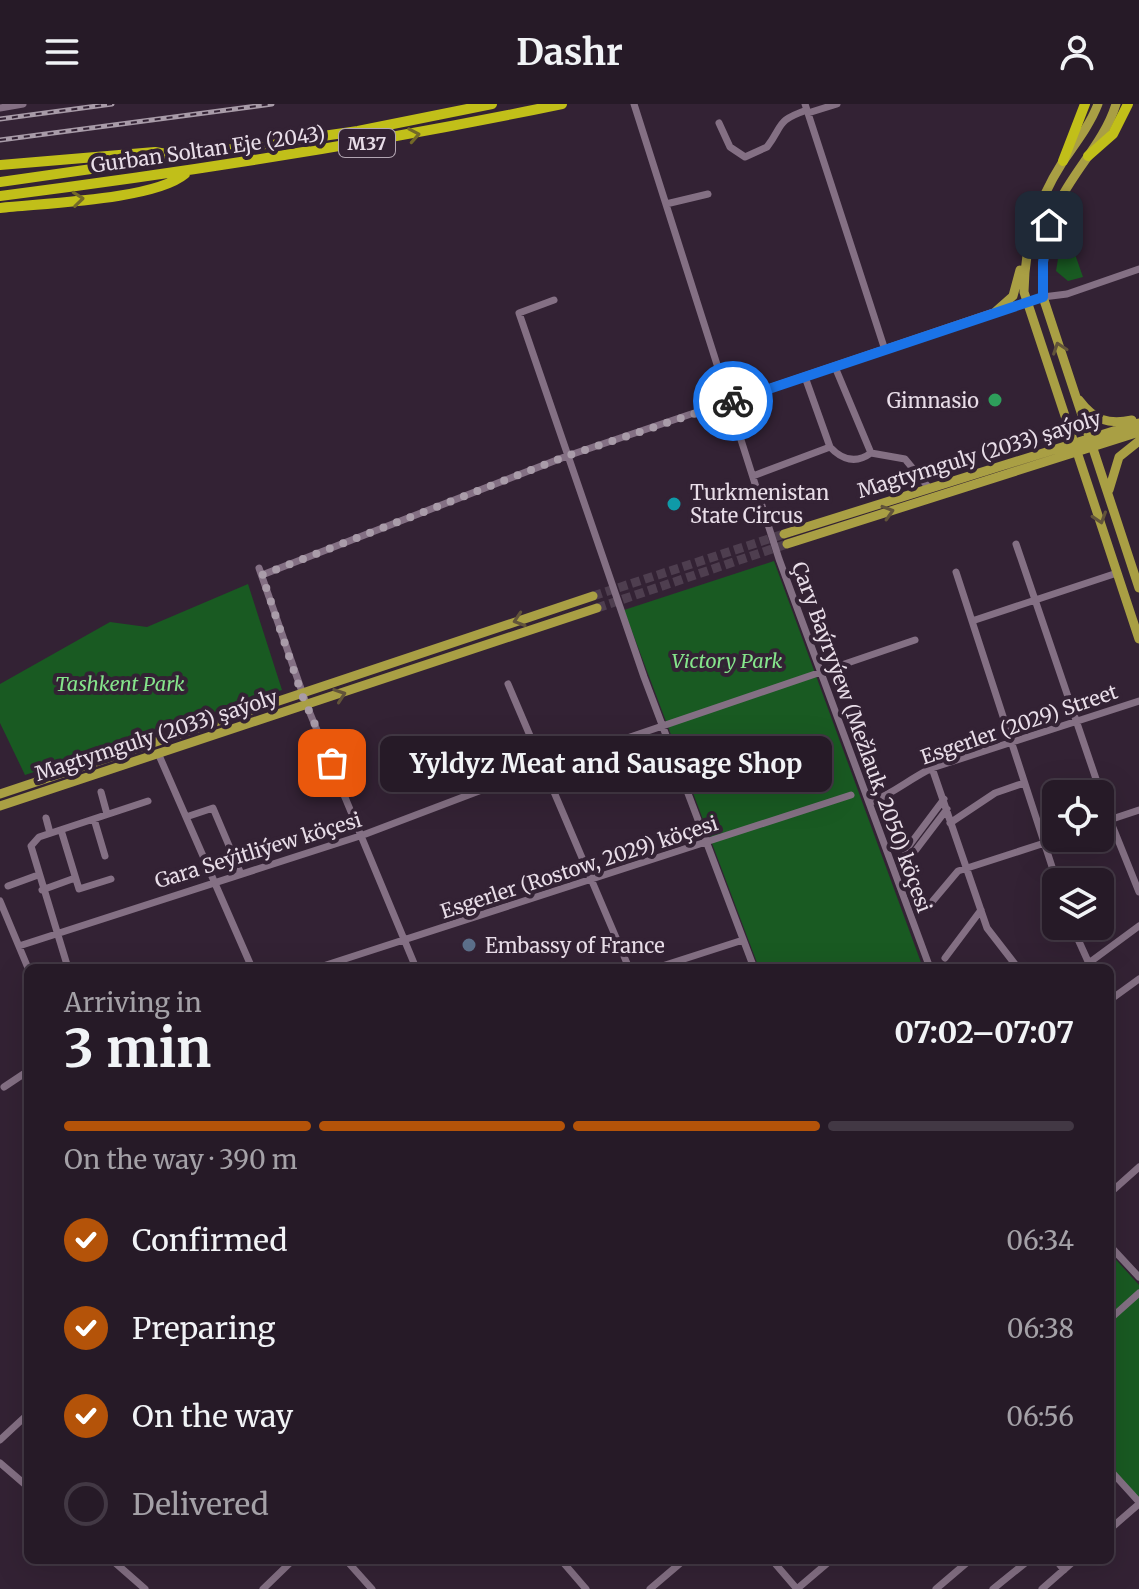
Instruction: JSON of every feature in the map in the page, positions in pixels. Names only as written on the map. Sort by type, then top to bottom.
[{"type":"highway","name":"Gurban Soltan Eje (2043)","points":[[0,182],[358,131],[492,104]]},
{"type":"highway","name":"Gurban Soltan Eje (2043)","points":[[0,196],[186,173],[423,133],[562,104]]},
{"type":"highway","points":[[1063,161],[1085,104]]},
{"type":"highway","points":[[1088,156],[1113,134],[1128,104]]},
{"type":"highway","points":[[0,165],[155,152],[188,157]]},
{"type":"highway","points":[[0,208],[120,195],[173,184],[186,173]]},
{"type":"main road","points":[[996,311],[1007,304],[1017,287],[1022,246],[1040,201],[1098,104]]},
{"type":"main road","points":[[1116,104],[1061,198],[1049,225],[1043,262],[1043,297],[1139,588]]},
{"type":"main road","points":[[1029,233],[1026,301],[1078,448],[1139,639]]},
{"type":"main road","points":[[1073,390],[1099,419],[1112,423],[1139,420]]},
{"type":"main road","name":"Magtymguly (2033) şaýoly","points":[[1092,444],[1139,420]]},
{"type":"main road","name":"Magtymguly (2033) şaýoly","points":[[1078,448],[786,539],[929,488],[1092,444],[1139,432]]},
{"type":"main road","points":[[1108,493],[1119,457],[1139,441]]},
{"type":"main road","name":"Magtymguly (2033) şaýoly","points":[[0,794],[593,596]]},
{"type":"main road","name":"Magtymguly (2033) şaýoly","points":[[0,806],[597,608]]},
{"type":"street","points":[[0,108],[23,104]]},
{"type":"street","name":"Çary Baýryýew (Mežlauk, 2050) köçesi","points":[[634,104],[753,476],[820,672],[929,964]]},
{"type":"street","points":[[719,123],[730,147],[745,157],[767,147],[776,128],[784,121],[807,109],[837,104]]},
{"type":"street","points":[[807,109],[885,350]]},
{"type":"street","points":[[666,204],[708,194]]},
{"type":"street","points":[[414,964],[302,695],[260,571],[567,456],[1026,301],[1067,294],[1139,269]]},
{"type":"street","points":[[554,300],[519,313],[662,726],[752,964]]},
{"type":"street","points":[[835,367],[871,453]]},
{"type":"street","points":[[805,377],[830,447],[850,460],[861,459],[871,453],[905,459],[929,488]]},
{"type":"street","points":[[753,476],[830,447]]},
{"type":"street","points":[[1016,544],[1096,780]]},
{"type":"street","points":[[956,572],[1042,838]]},
{"type":"street","points":[[972,621],[1117,573]]},
{"type":"street","name":"Gara Seýitliýew köçesi","points":[[19,946],[160,897],[363,835],[545,766],[915,640]]},
{"type":"street","points":[[508,684],[627,964]]},
{"type":"street","name":"Esgerler (2029) Street","points":[[869,803],[895,794],[910,779],[932,768],[1139,701]]},
{"type":"street","points":[[158,753],[250,964]]},
{"type":"street","points":[[932,768],[981,910],[995,939],[1015,964]]},
{"type":"street","points":[[950,823],[995,793],[1024,783]]},
{"type":"street","points":[[101,792],[107,814]]},
{"type":"street","name":"Esgerler (Rostow, 2029) köçesi","points":[[330,964],[851,795]]},
{"type":"street","points":[[944,799],[905,851],[909,859],[947,809]]},
{"type":"street","points":[[67,964],[31,846],[50,833],[148,801]]},
{"type":"street","points":[[186,817],[213,808],[241,874]]},
{"type":"street","points":[[1114,819],[1139,810]]},
{"type":"street","points":[[46,818],[50,833]]},
{"type":"street","points":[[94,819],[105,856]]},
{"type":"street","points":[[61,830],[80,889],[111,879]]},
{"type":"street","points":[[1114,830],[1139,892]]},
{"type":"street","points":[[926,909],[958,871],[1042,845]]},
{"type":"street","points":[[8,886],[38,875]]},
{"type":"street","points":[[42,890],[75,878]]},
{"type":"street","points":[[0,901],[26,964]]},
{"type":"street","points":[[945,958],[981,910]]},
{"type":"street","points":[[1091,964],[1139,926]]},
{"type":"street","points":[[668,964],[743,940]]},
{"type":"street","points":[[1077,940],[1086,964]]},
{"type":"street","points":[[1114,995],[1139,979]]},
{"type":"street","points":[[4,1087],[24,1074]]},
{"type":"street","points":[[1114,1189],[1139,1167]]},
{"type":"street","points":[[1114,1250],[1139,1277]]},
{"type":"street","points":[[1114,1315],[1139,1293]]},
{"type":"street","points":[[0,1440],[24,1418]]},
{"type":"street","points":[[0,1463],[24,1484]]},
{"type":"street","points":[[1114,1476],[1139,1503],[1114,1525]]},
{"type":"street","points":[[117,1564],[145,1589]]},
{"type":"street","points":[[263,1589],[289,1564]]},
{"type":"street","points":[[350,1564],[372,1589]]},
{"type":"street","points":[[564,1564],[586,1589]]},
{"type":"street","points":[[650,1589],[679,1564]]},
{"type":"street","points":[[775,1564],[797,1589],[826,1564]]},
{"type":"street","points":[[936,1589],[965,1564]]},
{"type":"street","points":[[993,1589],[1024,1564]]},
{"type":"street","points":[[1059,1564],[1064,1570]]},
{"type":"street","points":[[1042,1589],[1071,1564]]},
{"type":"green space","points":[[1064,223],[1083,277],[1068,281],[1056,271]]},
{"type":"green space","name":"Victory Park","points":[[774,561],[922,964],[757,964],[624,610]]},
{"type":"green space","name":"Tashkent Park","points":[[248,584],[282,690],[25,775],[0,723],[0,684],[110,622],[147,627]]},
{"type":"green space","points":[[1114,1257],[1139,1285],[1139,1498],[1114,1470]]},
{"type":"tunnel","points":[[593,596],[784,534]]},
{"type":"tunnel","points":[[597,608],[787,544]]},
{"type":"railway","points":[[0,119],[112,104]]},
{"type":"railway","points":[[0,140],[272,104]]},
{"type":"way so far","points":[[332,763],[302,695],[262,575],[567,456],[733,401]]},
{"type":"place","name":"Gimnasio","points":[[995,400]]},
{"type":"place","name":"Turkmenistan State Circus","points":[[674,504]]},
{"type":"place","name":"Yyldyz Meat and Sausage Shop","points":[[332,763]]},
{"type":"place","name":"Embassy of France","points":[[469,945]]},
{"type":"route","points":[[733,401],[1043,297],[1043,262],[1049,225]]}]
